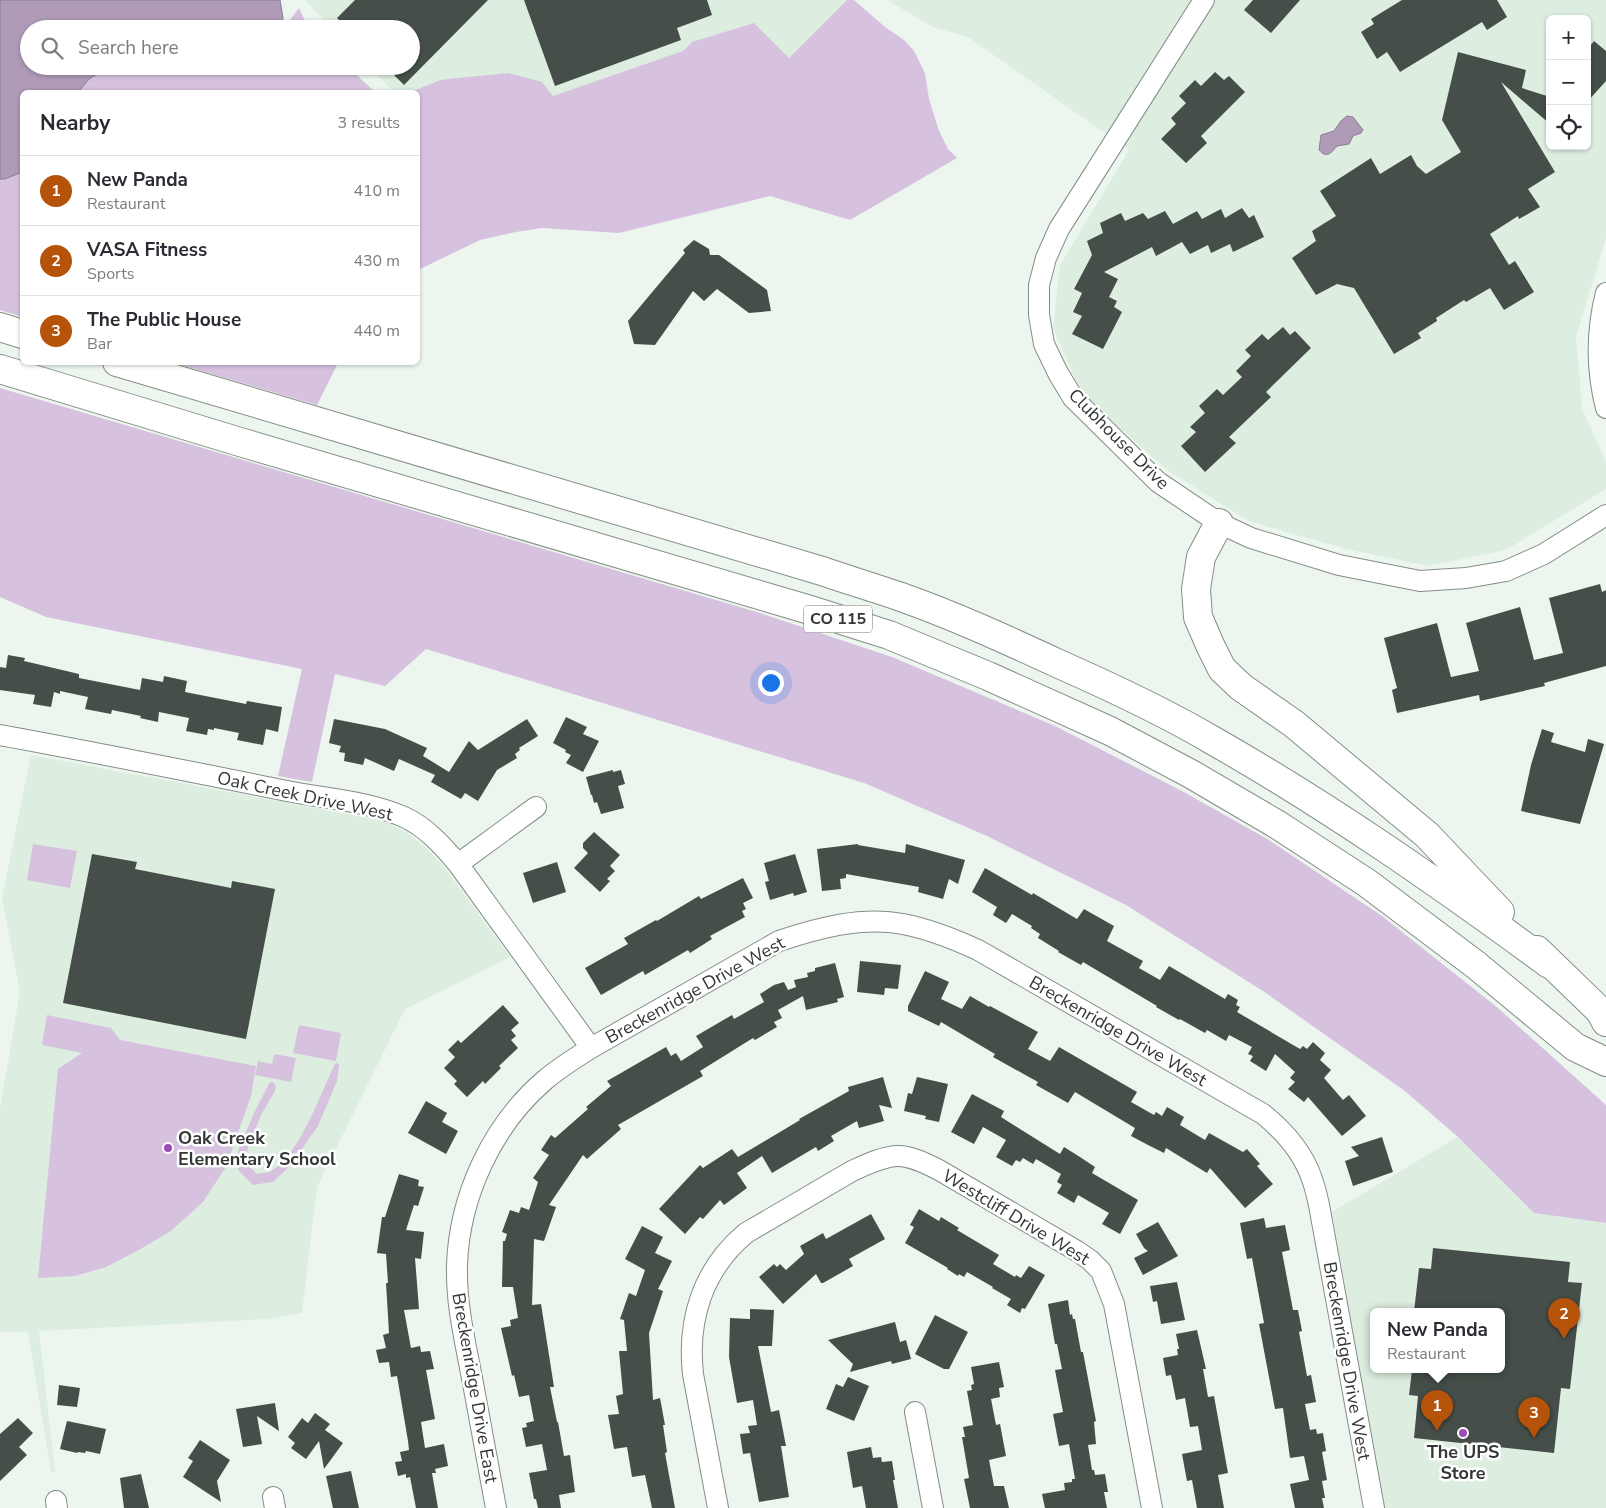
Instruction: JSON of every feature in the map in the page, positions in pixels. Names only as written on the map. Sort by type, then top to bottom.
[{"type":"highway","points":[[0,327],[20,333]]},
{"type":"highway","name":"CO 115","points":[[127,365],[822,571],[902,597],[1004,639],[1128,695],[1211,739],[1299,791],[1464,901],[1549,964],[1600,1011],[1606,1022]]},
{"type":"highway","name":"CO 115","points":[[0,369],[240,442],[810,610],[889,635],[988,676],[1110,731],[1191,774],[1278,825],[1383,895],[1476,965],[1574,1047],[1606,1062]]},
{"type":"highway","points":[[1218,523],[1201,557],[1196,590],[1198,618],[1222,669],[1241,687],[1294,724],[1427,835],[1549,964]]},
{"type":"street","name":"Clubhouse Drive","points":[[1204,0],[1060,229],[1046,258],[1039,285],[1039,315],[1044,344],[1058,374],[1073,398],[1158,482],[1218,523],[1251,538],[1339,565],[1420,581],[1466,578],[1506,571],[1544,554],[1606,515]]},
{"type":"street","points":[[1606,293],[1602,308],[1598,367],[1606,408]]},
{"type":"street","name":"Oak Creek Drive West","points":[[0,735],[121,757],[290,792],[334,798],[374,807],[405,818],[420,827],[446,849],[591,1048]]},
{"type":"street","points":[[458,864],[536,807]]},
{"type":"street","name":"Breckenridge Drive West","points":[[591,1048],[779,941],[806,932],[837,926],[871,922],[901,924],[929,930],[978,950],[1263,1114],[1279,1127],[1289,1139],[1302,1157],[1312,1178],[1319,1205],[1374,1508]]},
{"type":"street","name":"Breckenridge Drive East","points":[[496,1508],[462,1324],[457,1264],[461,1228],[470,1195],[487,1152],[509,1117],[545,1080],[591,1048]]},
{"type":"street","name":"Westcliff Drive West","points":[[718,1508],[691,1355],[695,1315],[710,1275],[732,1244],[746,1233],[852,1171],[868,1164],[898,1156],[924,1162],[940,1170],[1076,1251],[1090,1260],[1101,1271],[1114,1304],[1152,1508]]},
{"type":"street","points":[[915,1412],[933,1508]]},
{"type":"shaded area","points":[[0,0],[280,0],[282,20],[20,20],[20,75],[95,75],[89,79],[80,90],[20,90],[20,173],[0,179]]},
{"type":"shaded area","points":[[305,0],[847,0],[789,58],[692,42],[683,51],[553,96],[440,80],[416,90],[392,90],[378,75],[420,75],[420,20],[324,20]]},
{"type":"shaded area","points":[[847,0],[854,0],[885,27],[904,40],[914,51],[925,73],[929,99],[939,131],[948,149],[957,158],[850,220],[770,196],[619,233],[542,228],[516,232],[480,240],[420,269],[420,90],[416,90],[440,80],[508,73],[542,82],[553,96],[683,51],[692,42],[754,23],[789,58]]},
{"type":"shaded area","points":[[887,0],[1606,0],[1606,238],[1576,337],[1582,408],[1606,462],[1606,489],[1506,550],[1428,566],[1346,549],[1248,521],[1167,470],[1082,394],[1053,328],[1060,265],[1129,150],[968,37],[932,27]]},
{"type":"shaded area","points":[[299,8],[305,20],[290,20]]},
{"type":"shaded area","points":[[95,75],[357,75],[373,90],[80,90],[89,79]]},
{"type":"shaded area","points":[[1347,116],[1353,117],[1363,130],[1361,133],[1353,136],[1349,144],[1337,146],[1327,155],[1322,153],[1319,150],[1321,135],[1334,131]]},
{"type":"shaded area","points":[[20,173],[20,316],[0,310],[0,179]]},
{"type":"shaded area","points":[[181,365],[337,365],[317,405]]},
{"type":"shaded area","points":[[0,388],[760,613],[892,657],[1055,726],[1184,792],[1269,840],[1382,916],[1498,1008],[1606,1105],[1606,1223],[1534,1213],[1458,1137],[1405,1091],[1263,991],[1126,905],[987,836],[864,783],[426,649],[385,686],[335,674],[312,782],[278,776],[302,669],[46,617],[0,597]]},
{"type":"shaded area","name":"Oak Creek Elementary School","points":[[31,755],[384,821],[407,833],[423,845],[442,864],[510,957],[405,1009],[317,1187],[302,1313],[268,1319],[39,1331],[55,1472],[51,1472],[28,1332],[0,1332],[0,1109],[20,992],[2,898]]},
{"type":"shaded area","points":[[33,844],[77,851],[70,888],[27,880]]},
{"type":"shaded area","points":[[47,1015],[111,1028],[120,1040],[256,1066],[251,1096],[226,1167],[203,1202],[171,1231],[106,1267],[75,1276],[38,1278],[58,1069],[82,1053],[42,1045]]},
{"type":"shaded area","points":[[299,1025],[341,1033],[336,1061],[293,1053]]},
{"type":"shaded area","points":[[274,1054],[296,1058],[291,1082],[255,1075],[258,1061],[272,1064]]},
{"type":"shaded area","points":[[337,1063],[339,1064],[337,1081],[318,1126],[290,1166],[273,1182],[253,1185],[238,1170],[238,1151],[270,1082],[273,1082],[276,1086],[275,1091],[261,1115],[247,1151],[248,1165],[257,1174],[269,1172],[280,1165],[290,1154],[308,1124]]},
{"type":"shaded area","points":[[1458,1137],[1534,1213],[1606,1223],[1606,1508],[1385,1508],[1382,1500],[1332,1212]]},
{"type":"building","points":[[355,0],[488,0],[420,69],[420,20],[339,20],[337,18]]},
{"type":"building","points":[[524,0],[707,0],[712,15],[677,28],[681,40],[555,86]]},
{"type":"building","points":[[1253,0],[1300,0],[1271,33],[1244,10]]},
{"type":"building","points":[[1402,0],[1497,0],[1507,17],[1487,30],[1482,22],[1400,72],[1387,52],[1377,59],[1361,32],[1374,24],[1371,19]]},
{"type":"building","points":[[1594,41],[1606,51],[1606,81],[1591,98],[1591,60],[1591,45]]},
{"type":"building","points":[[1458,52],[1526,70],[1522,88],[1546,96],[1546,121],[1501,82],[1555,172],[1528,189],[1540,207],[1519,219],[1518,216],[1490,234],[1509,265],[1515,261],[1534,292],[1504,310],[1490,288],[1466,302],[1464,300],[1436,318],[1437,321],[1418,333],[1421,338],[1394,354],[1354,288],[1337,284],[1316,295],[1292,258],[1316,241],[1312,231],[1336,216],[1320,191],[1371,158],[1380,174],[1411,155],[1417,166],[1426,174],[1461,152],[1442,120]]},
{"type":"building","points":[[1215,72],[1224,80],[1229,76],[1245,92],[1201,136],[1207,143],[1186,163],[1161,139],[1176,124],[1171,118],[1186,103],[1179,96],[1195,80],[1201,86]]},
{"type":"building","points":[[394,75],[414,75],[404,85]]},
{"type":"building","points":[[1242,208],[1249,218],[1254,215],[1264,237],[1233,252],[1230,244],[1211,253],[1208,245],[1190,254],[1182,242],[1156,256],[1152,247],[1104,272],[1118,279],[1109,297],[1117,301],[1114,307],[1122,312],[1103,349],[1072,334],[1082,316],[1073,312],[1082,293],[1074,289],[1092,255],[1087,241],[1103,233],[1100,223],[1121,213],[1125,221],[1143,213],[1148,219],[1165,211],[1173,224],[1197,211],[1202,219],[1221,209],[1225,218]]},
{"type":"building","points":[[694,240],[709,249],[710,255],[719,255],[767,290],[771,311],[749,313],[717,289],[704,301],[693,291],[655,345],[634,344],[628,321],[685,253],[683,250]]},
{"type":"building","points":[[1283,327],[1290,335],[1295,331],[1311,348],[1266,392],[1271,397],[1229,437],[1236,443],[1205,472],[1181,446],[1196,432],[1190,427],[1205,413],[1199,406],[1217,389],[1223,395],[1242,377],[1236,371],[1251,356],[1245,350],[1262,334],[1268,340]]},
{"type":"building","points":[[1600,584],[1602,592],[1606,590],[1606,666],[1544,683],[1545,686],[1480,701],[1479,695],[1397,713],[1392,690],[1397,688],[1384,638],[1437,623],[1451,677],[1479,671],[1466,623],[1520,607],[1534,660],[1563,653],[1549,598]]},
{"type":"building","points":[[8,655],[25,658],[24,661],[79,674],[79,678],[140,690],[142,678],[163,682],[164,676],[187,681],[185,692],[246,704],[247,701],[282,707],[278,732],[266,729],[263,745],[237,740],[239,733],[214,728],[214,730],[208,729],[207,735],[186,731],[189,718],[159,712],[158,722],[140,718],[141,716],[112,710],[111,714],[85,709],[88,697],[60,691],[60,694],[54,692],[51,707],[33,704],[35,695],[0,690],[0,667],[6,668]]},
{"type":"building","points":[[566,717],[587,727],[583,734],[599,741],[583,772],[566,763],[571,755],[553,743]]},
{"type":"building","points":[[334,719],[385,729],[427,748],[423,756],[449,772],[469,741],[478,750],[527,719],[538,736],[519,748],[520,750],[515,754],[517,758],[497,770],[478,801],[465,793],[461,799],[431,782],[435,775],[399,759],[394,771],[365,758],[363,765],[344,761],[345,753],[339,752],[341,746],[329,743]]},
{"type":"building","points":[[1542,729],[1554,733],[1551,742],[1585,752],[1588,739],[1604,744],[1580,824],[1521,811],[1531,765]]},
{"type":"building","points":[[613,770],[613,772],[621,770],[625,784],[618,786],[624,808],[601,814],[597,802],[594,803],[586,777]]},
{"type":"building","points":[[594,832],[620,855],[610,866],[615,871],[607,879],[610,881],[600,892],[574,868],[588,853],[583,848],[583,843]]},
{"type":"building","points":[[858,844],[905,853],[906,844],[965,860],[958,884],[949,879],[943,899],[918,892],[919,887],[846,874],[846,878],[840,879],[841,889],[822,891],[817,849]]},
{"type":"building","points":[[92,854],[137,862],[135,869],[231,888],[232,881],[275,889],[246,1039],[63,1003]]},
{"type":"building","points":[[795,854],[807,892],[794,896],[793,893],[770,900],[765,882],[769,881],[764,863]]},
{"type":"building","points":[[557,862],[566,892],[533,903],[523,873]]},
{"type":"building","points":[[985,868],[1077,919],[1084,909],[1114,926],[1107,941],[1143,961],[1139,968],[1160,980],[1169,966],[1225,999],[1228,994],[1238,1000],[1236,1005],[1240,1007],[1237,1012],[1300,1049],[1303,1046],[1307,1049],[1313,1042],[1325,1053],[1320,1060],[1331,1070],[1324,1078],[1343,1100],[1349,1095],[1366,1116],[1342,1136],[1308,1097],[1304,1102],[1288,1089],[1295,1082],[1290,1078],[1295,1072],[1275,1054],[1266,1071],[1250,1061],[1253,1056],[1248,1054],[1252,1047],[1229,1035],[1226,1041],[1207,1030],[1205,1033],[1179,1020],[1083,962],[1081,965],[1058,952],[1038,938],[1040,934],[1031,928],[1032,926],[1012,914],[1006,923],[993,915],[997,907],[972,892]]},
{"type":"building","points":[[743,878],[753,898],[743,903],[746,909],[742,911],[745,917],[710,936],[712,939],[690,953],[688,950],[645,975],[643,971],[601,995],[585,968],[628,944],[624,938],[699,896],[701,899]]},
{"type":"building","points":[[860,961],[901,965],[898,989],[885,988],[884,995],[857,992]]},
{"type":"building","points":[[835,963],[844,997],[837,999],[838,1002],[806,1010],[803,996],[778,1010],[782,1018],[774,1022],[777,1027],[755,1040],[753,1038],[700,1071],[703,1076],[618,1125],[621,1129],[587,1159],[583,1155],[549,1205],[556,1207],[544,1241],[534,1239],[532,1305],[541,1304],[554,1387],[550,1387],[564,1456],[570,1455],[575,1492],[559,1495],[561,1508],[538,1508],[536,1499],[534,1499],[529,1473],[547,1470],[542,1444],[526,1447],[522,1428],[527,1427],[526,1423],[534,1421],[529,1395],[519,1397],[501,1328],[511,1326],[510,1320],[518,1318],[513,1287],[502,1287],[503,1241],[505,1241],[507,1234],[502,1232],[510,1210],[519,1213],[521,1207],[529,1210],[538,1182],[533,1178],[549,1155],[541,1150],[551,1135],[555,1138],[588,1109],[586,1107],[611,1086],[607,1081],[666,1047],[671,1056],[676,1053],[681,1061],[703,1047],[696,1036],[732,1015],[734,1019],[764,1002],[760,994],[774,985],[784,982],[788,990],[796,987],[794,980],[808,977],[807,973],[815,971],[815,968]]},
{"type":"building","points":[[925,971],[949,982],[941,999],[962,1009],[970,996],[1038,1032],[1028,1049],[1050,1061],[1059,1047],[1137,1092],[1131,1102],[1154,1115],[1156,1112],[1162,1116],[1167,1107],[1184,1117],[1180,1125],[1205,1140],[1209,1133],[1243,1152],[1247,1149],[1260,1164],[1257,1166],[1273,1184],[1245,1208],[1210,1168],[1207,1173],[1166,1148],[1164,1153],[1148,1145],[1131,1136],[1135,1128],[1075,1092],[1068,1103],[1036,1085],[1038,1082],[993,1057],[995,1054],[941,1022],[939,1026],[908,1011],[908,1006]]},
{"type":"building","points":[[503,1005],[519,1023],[511,1030],[516,1036],[511,1040],[518,1048],[499,1066],[501,1068],[485,1084],[483,1081],[467,1097],[454,1084],[457,1081],[444,1068],[455,1057],[448,1050],[458,1040],[461,1043]]},
{"type":"building","points":[[883,1077],[892,1108],[879,1105],[884,1121],[859,1128],[857,1121],[831,1136],[834,1141],[818,1151],[816,1147],[772,1173],[762,1156],[737,1173],[747,1188],[724,1205],[720,1200],[703,1219],[700,1217],[685,1234],[659,1209],[700,1165],[703,1168],[732,1149],[738,1157],[849,1091],[848,1087]]},
{"type":"building","points":[[917,1077],[948,1084],[939,1122],[925,1119],[926,1116],[904,1111],[908,1093],[912,1094]]},
{"type":"building","points":[[972,1094],[1004,1111],[1001,1117],[1060,1154],[1064,1147],[1080,1157],[1095,1167],[1092,1173],[1138,1200],[1120,1234],[1102,1224],[1109,1213],[1078,1195],[1074,1203],[1057,1193],[1062,1185],[1057,1182],[1061,1174],[1036,1159],[1033,1164],[1023,1158],[1020,1162],[1016,1160],[1012,1166],[996,1157],[1006,1140],[983,1127],[974,1144],[951,1132]]},
{"type":"building","points":[[426,1101],[447,1113],[442,1122],[458,1131],[446,1154],[408,1133]]},
{"type":"building","points":[[1382,1137],[1393,1172],[1353,1186],[1345,1161],[1359,1156],[1351,1147]]},
{"type":"building","points":[[399,1174],[419,1180],[418,1186],[424,1187],[418,1206],[414,1205],[406,1230],[424,1232],[421,1259],[415,1258],[419,1309],[404,1310],[411,1348],[420,1346],[421,1352],[430,1351],[434,1369],[426,1370],[435,1419],[421,1422],[425,1448],[444,1444],[448,1466],[435,1469],[436,1473],[432,1473],[438,1508],[416,1508],[410,1477],[406,1478],[406,1474],[398,1476],[395,1462],[402,1461],[400,1452],[409,1450],[397,1376],[391,1377],[389,1362],[379,1363],[376,1350],[386,1348],[383,1335],[389,1333],[386,1254],[377,1253],[382,1217],[385,1217]]},
{"type":"building","points":[[919,1209],[939,1221],[941,1217],[959,1228],[957,1230],[999,1255],[993,1264],[1015,1277],[1016,1275],[1021,1278],[1029,1266],[1045,1275],[1025,1309],[1022,1308],[1020,1313],[1007,1305],[1011,1299],[993,1287],[967,1272],[964,1277],[959,1274],[958,1276],[948,1268],[905,1243],[914,1227],[910,1225]]},
{"type":"building","points":[[871,1214],[885,1239],[849,1259],[853,1266],[823,1283],[821,1283],[816,1274],[783,1304],[759,1277],[774,1264],[777,1267],[780,1264],[786,1270],[804,1254],[800,1246],[823,1233],[826,1239]]},
{"type":"building","points":[[1264,1218],[1266,1228],[1285,1225],[1290,1250],[1282,1252],[1293,1310],[1298,1310],[1302,1331],[1299,1332],[1307,1376],[1311,1375],[1316,1402],[1305,1404],[1310,1430],[1316,1429],[1317,1434],[1323,1433],[1326,1451],[1322,1452],[1327,1480],[1322,1481],[1325,1498],[1322,1498],[1324,1508],[1295,1508],[1290,1484],[1309,1480],[1304,1456],[1290,1458],[1283,1408],[1275,1409],[1259,1324],[1264,1323],[1252,1258],[1247,1259],[1240,1223]]},
{"type":"building","points":[[1158,1222],[1178,1256],[1143,1275],[1134,1258],[1148,1251],[1144,1248],[1136,1234]]},
{"type":"building","points":[[642,1226],[663,1237],[655,1253],[672,1261],[658,1289],[663,1291],[649,1333],[653,1400],[660,1398],[665,1425],[663,1425],[667,1452],[665,1453],[675,1508],[652,1508],[645,1475],[632,1477],[627,1447],[614,1449],[608,1415],[619,1414],[616,1396],[623,1394],[619,1351],[627,1351],[624,1320],[620,1319],[629,1293],[636,1296],[645,1270],[625,1259]]},
{"type":"building","points":[[1433,1248],[1570,1262],[1568,1282],[1582,1283],[1570,1389],[1561,1388],[1554,1453],[1414,1438],[1418,1396],[1409,1395],[1412,1373],[1505,1373],[1505,1308],[1414,1308],[1419,1268],[1431,1269]]},
{"type":"building","points":[[1177,1282],[1185,1320],[1161,1324],[1157,1301],[1153,1302],[1150,1286]]},
{"type":"building","points":[[1068,1300],[1070,1315],[1072,1314],[1073,1319],[1075,1319],[1081,1352],[1083,1352],[1096,1421],[1094,1422],[1096,1444],[1088,1445],[1092,1470],[1094,1470],[1095,1475],[1105,1474],[1108,1492],[1104,1492],[1107,1508],[1045,1508],[1042,1494],[1065,1490],[1064,1483],[1072,1482],[1072,1479],[1075,1479],[1069,1444],[1059,1446],[1053,1414],[1063,1412],[1055,1370],[1062,1369],[1057,1344],[1055,1344],[1048,1304]]},
{"type":"building","points":[[750,1309],[774,1310],[772,1346],[758,1346],[771,1412],[779,1410],[786,1446],[781,1446],[789,1497],[759,1502],[750,1453],[743,1454],[740,1434],[750,1433],[748,1426],[757,1425],[753,1400],[737,1403],[729,1357],[730,1318],[750,1319]]},
{"type":"building","points":[[935,1315],[968,1332],[949,1369],[944,1369],[915,1354]]},
{"type":"building","points":[[895,1322],[900,1342],[906,1340],[911,1359],[892,1364],[891,1361],[850,1372],[853,1364],[828,1340]]},
{"type":"building","points":[[1197,1330],[1206,1369],[1203,1369],[1208,1397],[1214,1396],[1228,1473],[1218,1475],[1224,1508],[1197,1508],[1192,1480],[1187,1481],[1182,1454],[1202,1450],[1198,1426],[1190,1427],[1185,1398],[1176,1400],[1171,1375],[1166,1376],[1163,1358],[1178,1355],[1177,1349],[1179,1349],[1176,1334]]},
{"type":"building","points":[[999,1362],[1004,1387],[999,1388],[1000,1397],[991,1399],[996,1425],[1000,1424],[1006,1456],[989,1460],[994,1486],[1004,1486],[1009,1508],[970,1508],[964,1479],[969,1478],[962,1437],[965,1437],[963,1427],[973,1425],[967,1391],[972,1390],[971,1385],[974,1384],[971,1367]]},
{"type":"building","points":[[848,1377],[869,1386],[854,1421],[826,1409],[836,1384],[843,1387]]},
{"type":"building","points":[[59,1385],[80,1388],[77,1407],[57,1405]]},
{"type":"building","points":[[275,1403],[279,1431],[257,1416],[262,1444],[243,1447],[236,1409]]},
{"type":"building","points":[[315,1413],[330,1424],[325,1430],[343,1443],[324,1469],[319,1441],[306,1459],[291,1448],[295,1443],[288,1437],[302,1418],[308,1423]]},
{"type":"building","points":[[18,1418],[33,1433],[19,1447],[27,1455],[0,1481],[0,1434]]},
{"type":"building","points":[[67,1421],[106,1429],[100,1454],[86,1451],[85,1453],[77,1453],[60,1449]]},
{"type":"building","points":[[200,1440],[230,1460],[217,1481],[221,1502],[183,1477],[193,1461],[188,1458]]},
{"type":"building","points":[[871,1447],[873,1458],[881,1457],[882,1462],[892,1461],[898,1508],[866,1508],[862,1486],[853,1488],[847,1452]]},
{"type":"building","points":[[351,1471],[359,1508],[333,1508],[326,1476]]},
{"type":"building","points":[[141,1474],[149,1508],[124,1508],[120,1478]]},
{"type":"place","name":"Oak Creek Elementary School","points":[[168,1148]]},
{"type":"place","name":"VASA Fitness","points":[[1564,1339]]},
{"type":"place","name":"New Panda","points":[[1437,1431]]},
{"type":"place","name":"The UPS Store","points":[[1463,1433]]},
{"type":"place","name":"The Public House","points":[[1534,1438]]}]
